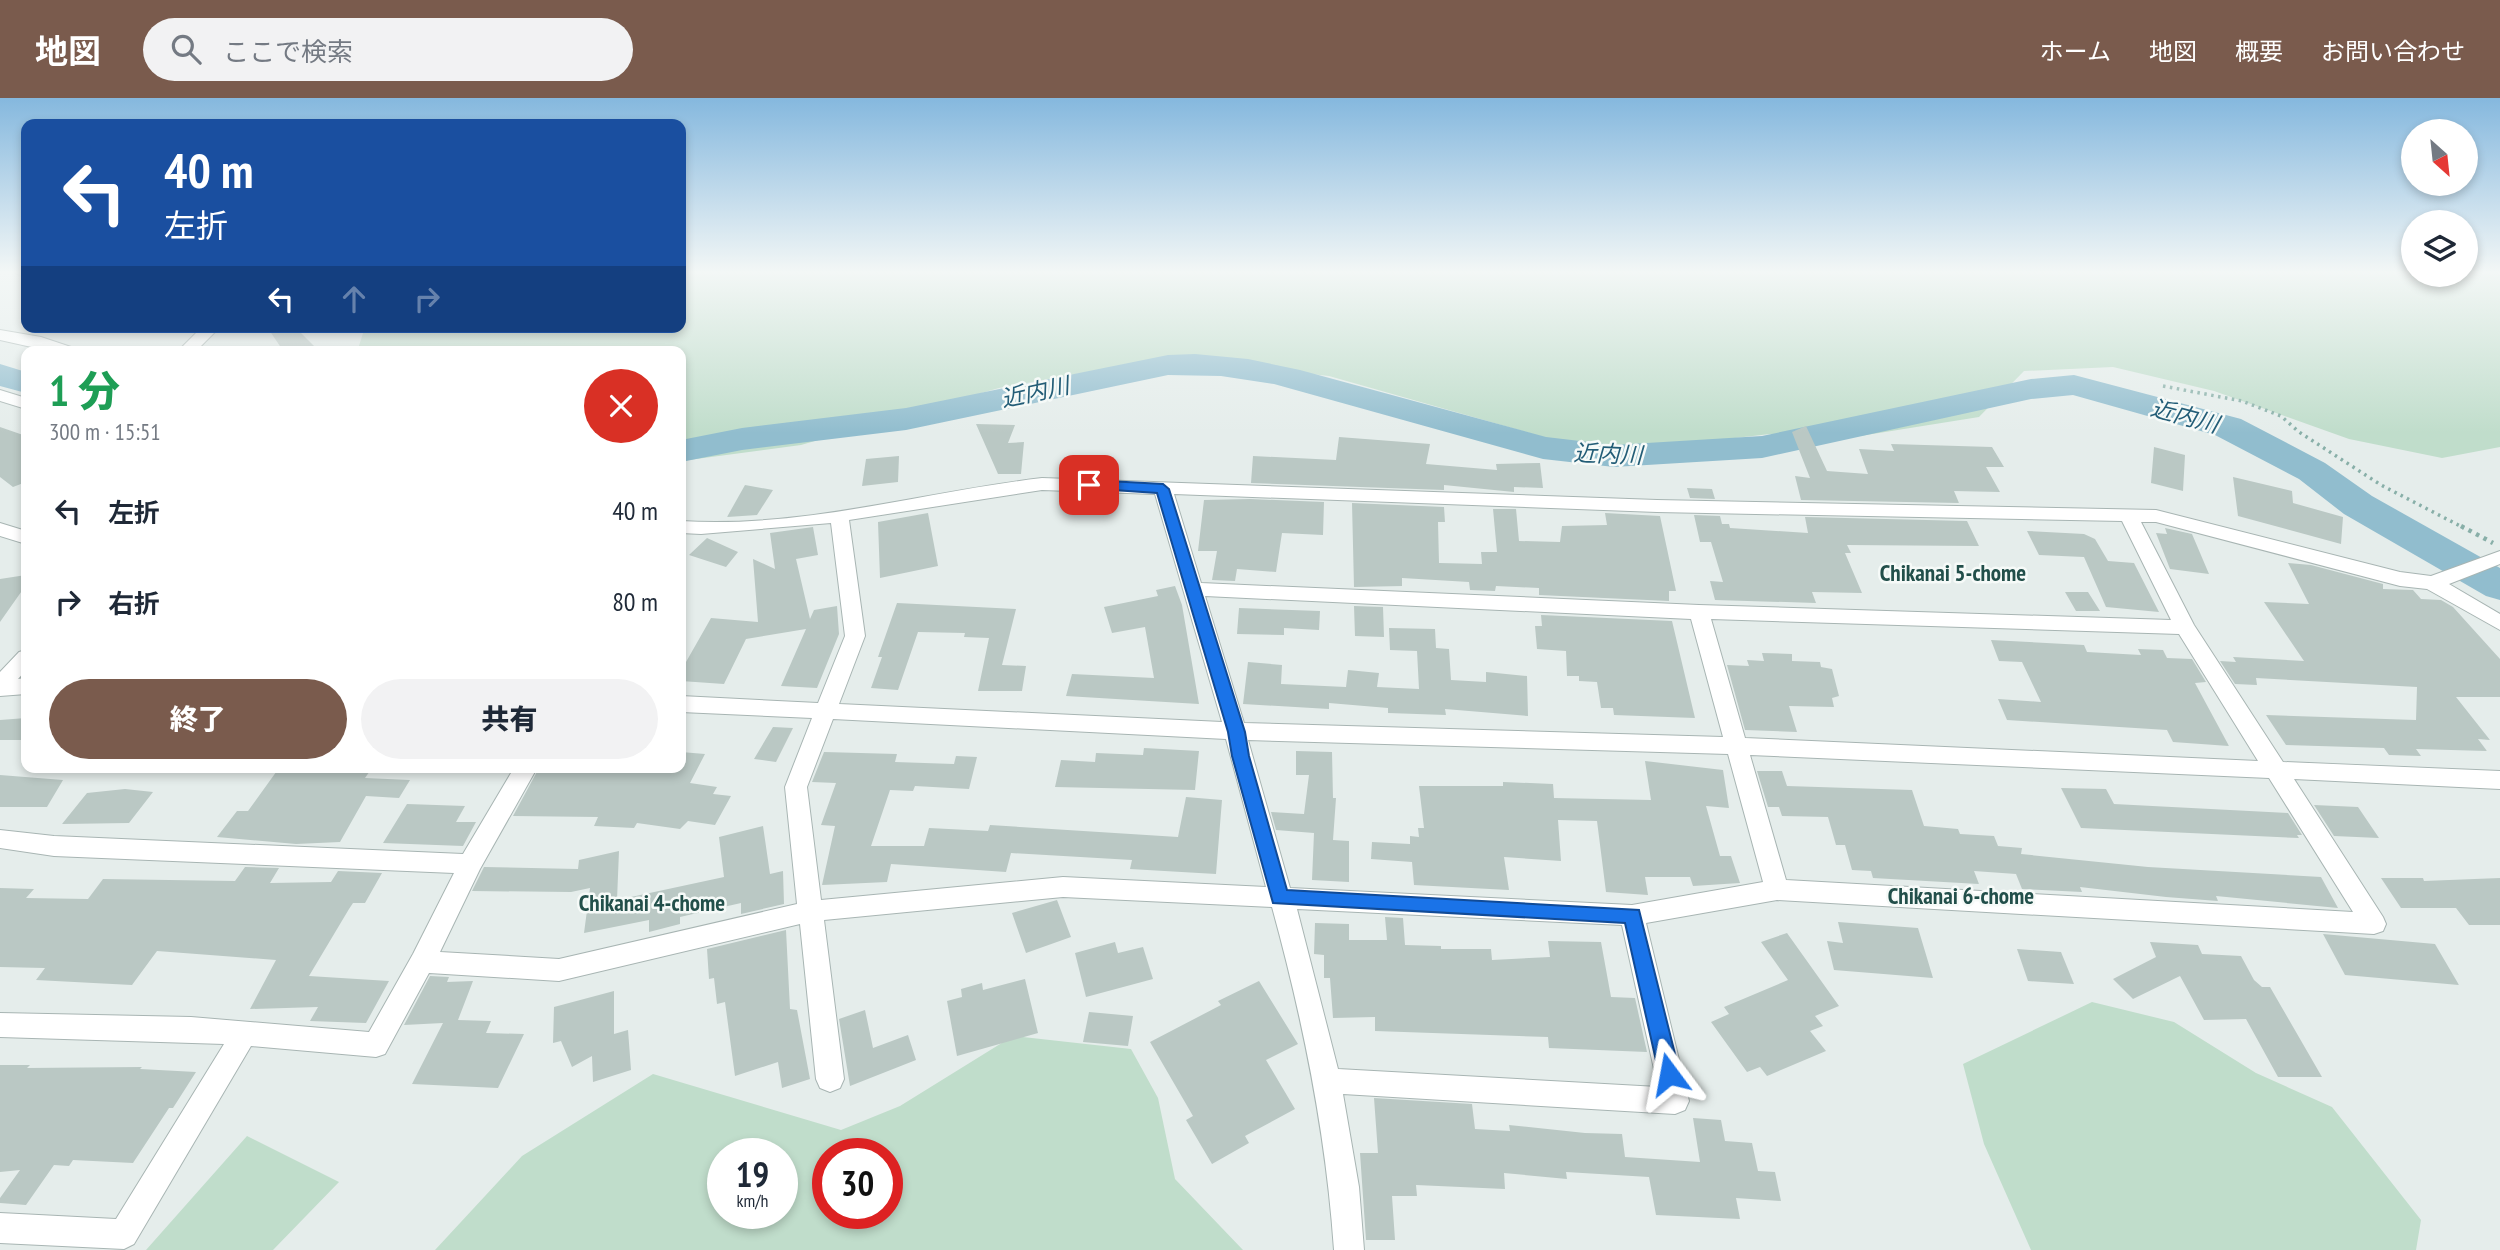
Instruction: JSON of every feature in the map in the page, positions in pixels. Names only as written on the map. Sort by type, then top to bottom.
[{"type":"street","points":[[191,346],[206,333]]},
{"type":"street","points":[[0,335],[53,346]]},
{"type":"street","points":[[0,395],[21,402]]},
{"type":"street","points":[[686,528],[701,529],[795,522],[986,489],[1042,484],[1657,506],[2156,516],[2208,527],[2400,579],[2440,581],[2499,554]]},
{"type":"street","points":[[1163,489],[1236,732],[1240,756],[1330,1081],[1347,1209],[1349,1250]]},
{"type":"street","points":[[830,1079],[796,787],[855,636],[839,515]]},
{"type":"street","points":[[422,962],[559,970],[810,911],[1063,887],[1633,915],[1777,890],[2374,925],[2185,627],[2129,516]]},
{"type":"street","points":[[0,529],[21,536]]},
{"type":"street","points":[[2440,581],[2500,623]]},
{"type":"street","points":[[1195,589],[1699,612],[2185,627]]},
{"type":"street","points":[[1699,612],[1777,890]]},
{"type":"street","points":[[0,686],[21,663]]},
{"type":"street","points":[[0,686],[21,685]]},
{"type":"street","points":[[686,704],[1236,732],[1736,746],[2500,780]]},
{"type":"street","points":[[0,1025],[191,1029],[376,1045],[422,962],[470,864],[523,773]]},
{"type":"street","points":[[0,839],[54,846],[470,864]]},
{"type":"street","points":[[1330,1081],[1675,1101],[1633,915]]},
{"type":"street","points":[[0,1228],[124,1234],[244,1034]]},
{"type":"path","points":[[2163,386],[2242,401],[2281,416],[2299,432],[2381,485],[2499,554]]},
{"type":"green space","points":[[686,326],[2500,326],[2500,447],[2442,458],[2349,439],[2214,391],[2113,367],[2024,371],[1979,417],[1860,436],[1770,434],[1674,445],[1579,447],[1329,376],[1165,358],[999,388],[801,445],[686,460],[686,346],[359,346],[363,333],[686,333]]},
{"type":"green space","points":[[2092,1002],[2174,1022],[2256,1073],[2332,1107],[2421,1220],[2416,1250],[2031,1250],[1984,1144],[1963,1064]]},
{"type":"green space","points":[[1013,1036],[1131,1049],[1158,1098],[1175,1179],[1243,1250],[435,1250],[522,1156],[653,1074],[841,1130],[900,1106]]},
{"type":"green space","points":[[247,1136],[339,1182],[273,1250],[146,1250]]},
{"type":"building","points":[[271,333],[301,333],[314,346],[280,346]]},
{"type":"building","points":[[976,424],[1015,425],[1008,443],[1024,442],[1021,474],[998,474]]},
{"type":"building","points":[[1806,426],[1827,471],[1868,474],[1859,449],[1894,451],[1891,444],[1992,447],[2004,467],[1986,467],[2000,492],[1954,491],[1959,503],[1801,500],[1795,476],[1810,478],[1792,432]]},
{"type":"building","points":[[0,427],[21,434],[21,484],[13,487],[0,477]]},
{"type":"building","points":[[1339,437],[1430,444],[1426,464],[1497,470],[1496,464],[1540,463],[1543,488],[1514,487],[1514,492],[1444,485],[1444,490],[1251,483],[1253,456],[1336,460]]},
{"type":"building","points":[[2154,447],[2185,455],[2183,491],[2151,483]]},
{"type":"building","points":[[899,456],[898,482],[862,486],[866,459]]},
{"type":"building","points":[[2233,477],[2292,491],[2293,503],[2343,517],[2341,544],[2238,516]]},
{"type":"building","points":[[745,485],[773,490],[757,515],[727,517]]},
{"type":"building","points":[[1687,488],[1712,489],[1715,499],[1690,498]]},
{"type":"building","points":[[1204,500],[1324,502],[1323,535],[1282,533],[1276,572],[1237,569],[1235,581],[1212,580],[1217,551],[1198,551]]},
{"type":"building","points":[[1352,503],[1444,507],[1445,522],[1438,522],[1439,563],[1482,564],[1481,552],[1497,552],[1493,509],[1516,509],[1519,541],[1560,542],[1562,526],[1607,525],[1605,513],[1660,516],[1676,591],[1669,591],[1669,601],[1539,595],[1539,588],[1496,586],[1495,591],[1470,590],[1469,582],[1402,578],[1402,586],[1354,587]]},
{"type":"building","points":[[928,513],[938,566],[880,578],[878,522]]},
{"type":"building","points":[[1694,515],[1720,516],[1722,524],[1729,524],[1730,528],[1808,533],[1805,517],[1967,521],[1979,546],[1847,545],[1851,553],[1845,553],[1862,593],[1812,592],[1816,603],[1715,600],[1710,581],[1723,582],[1711,542],[1700,542]]},
{"type":"building","points":[[813,527],[818,555],[796,559],[810,619],[814,610],[837,606],[839,634],[817,688],[781,686],[806,629],[746,639],[724,684],[686,681],[686,662],[711,618],[758,622],[753,559],[775,569],[770,533]]},
{"type":"building","points":[[2165,528],[2192,534],[2209,574],[2170,569],[2156,533],[2167,534]]},
{"type":"building","points":[[2027,531],[2084,534],[2095,539],[2108,561],[2134,563],[2159,612],[2106,607],[2084,557],[2039,555]]},
{"type":"building","points":[[707,538],[738,552],[726,567],[689,555]]},
{"type":"building","points":[[2288,563],[2311,565],[2383,584],[2383,589],[2413,590],[2421,599],[2441,600],[2453,607],[2500,659],[2500,697],[2456,697],[2490,740],[2478,739],[2487,751],[2416,749],[2421,756],[2389,755],[2384,748],[2286,745],[2266,715],[2416,720],[2417,687],[2256,678],[2257,685],[2235,684],[2220,661],[2236,662],[2233,657],[2304,661],[2264,602],[2309,604]]},
{"type":"building","points":[[21,576],[21,592],[0,622],[0,579]]},
{"type":"building","points":[[1175,586],[1182,605],[1199,704],[1066,696],[1072,674],[1154,678],[1145,627],[1112,633],[1104,607],[1158,596],[1156,590]]},
{"type":"building","points":[[2065,592],[2088,592],[2100,611],[2076,611]]},
{"type":"building","points":[[897,603],[1016,609],[1002,665],[1026,666],[1022,691],[978,691],[989,638],[964,637],[965,633],[918,632],[898,690],[871,688],[882,657],[878,657]]},
{"type":"building","points":[[1354,606],[1383,607],[1384,637],[1355,636]]},
{"type":"building","points":[[1239,608],[1320,611],[1319,630],[1284,628],[1284,635],[1237,634]]},
{"type":"building","points":[[1541,615],[1672,621],[1695,718],[1614,715],[1613,708],[1601,708],[1597,682],[1579,681],[1579,676],[1567,676],[1566,651],[1537,649],[1535,626],[1542,626]]},
{"type":"building","points":[[1389,628],[1435,629],[1436,648],[1449,649],[1451,680],[1486,682],[1486,672],[1527,676],[1528,716],[1445,709],[1446,715],[1388,713],[1388,708],[1329,703],[1329,709],[1243,704],[1248,662],[1282,665],[1281,684],[1346,687],[1348,670],[1379,673],[1377,687],[1419,689],[1417,651],[1390,650]]},
{"type":"building","points":[[1991,640],[2084,645],[2087,652],[2141,655],[2138,649],[2163,650],[2167,658],[2192,659],[2206,682],[2195,683],[2229,746],[2173,742],[2167,730],[2007,720],[1998,699],[2041,702],[2022,662],[1999,661]]},
{"type":"building","points":[[1762,653],[1792,654],[1792,661],[1820,662],[1821,667],[1832,669],[1839,696],[1832,698],[1834,707],[1789,706],[1797,732],[1745,730],[1727,665],[1749,666],[1747,660],[1764,661]]},
{"type":"building","points":[[21,718],[21,740],[0,740],[0,720]]},
{"type":"building","points":[[773,727],[793,728],[776,762],[754,759]]},
{"type":"building","points":[[1144,748],[1199,751],[1195,790],[1055,787],[1061,760],[1095,762],[1096,753],[1143,755]]},
{"type":"building","points":[[1296,751],[1332,752],[1333,798],[1336,798],[1333,840],[1349,841],[1349,882],[1312,880],[1314,833],[1276,830],[1271,812],[1304,814],[1309,775],[1296,775]]},
{"type":"building","points":[[686,752],[705,754],[690,783],[717,787],[713,794],[731,796],[715,825],[688,821],[680,829],[637,823],[634,828],[594,826],[598,817],[513,816],[536,773],[686,773]]},
{"type":"building","points":[[824,752],[897,754],[895,762],[954,764],[956,756],[977,757],[969,789],[915,786],[913,791],[890,790],[871,846],[924,846],[929,828],[988,831],[990,825],[1178,837],[1186,797],[1222,800],[1216,874],[1130,869],[1132,860],[1011,853],[1006,872],[891,864],[887,882],[822,885],[835,826],[821,825],[836,783],[812,782]]},
{"type":"building","points":[[1645,761],[1723,770],[1729,808],[1706,806],[1720,856],[1731,856],[1740,883],[1693,886],[1690,877],[1645,877],[1648,895],[1606,892],[1597,821],[1558,820],[1561,861],[1504,857],[1509,890],[1414,885],[1412,862],[1371,859],[1372,842],[1410,844],[1410,836],[1419,837],[1418,828],[1424,828],[1419,786],[1503,786],[1503,782],[1553,784],[1554,798],[1651,800]]},
{"type":"building","points":[[1757,771],[1782,771],[1787,786],[1912,790],[1924,826],[1958,829],[1960,834],[1994,836],[1998,846],[2022,848],[2021,854],[2148,867],[2321,877],[2338,908],[2216,896],[2218,901],[2166,897],[2080,887],[2082,892],[2022,889],[2016,874],[1974,871],[1979,884],[1873,878],[1871,871],[1852,870],[1845,845],[1836,845],[1828,817],[1782,816],[1779,807],[1768,807]]},
{"type":"building","points":[[275,773],[368,773],[365,778],[410,780],[399,798],[366,796],[340,842],[296,844],[217,837],[237,811],[248,811]]},
{"type":"building","points":[[0,775],[63,780],[47,807],[0,807]]},
{"type":"building","points":[[2061,788],[2106,789],[2114,804],[2288,813],[2302,835],[2297,835],[2299,838],[2081,828]]},
{"type":"building","points":[[125,789],[153,792],[129,823],[62,824],[87,793]]},
{"type":"building","points":[[407,804],[465,806],[456,822],[476,822],[463,846],[383,843]]},
{"type":"building","points":[[2314,805],[2358,807],[2379,838],[2334,836]]},
{"type":"building","points":[[763,826],[770,874],[783,871],[784,904],[741,914],[741,903],[680,917],[680,924],[649,932],[649,920],[584,933],[590,888],[571,892],[472,891],[484,867],[578,869],[579,860],[619,851],[617,900],[724,877],[719,837]]},
{"type":"building","points":[[245,867],[279,868],[270,883],[331,882],[338,871],[382,873],[365,903],[353,903],[309,976],[389,981],[366,1023],[310,1021],[318,1007],[250,1009],[276,960],[157,951],[132,985],[36,980],[45,968],[0,967],[0,888],[34,889],[26,898],[88,899],[103,879],[235,881]]},
{"type":"building","points":[[2381,878],[2423,878],[2424,881],[2500,878],[2500,925],[2469,925],[2456,908],[2401,908]]},
{"type":"building","points":[[1057,900],[1071,937],[1026,953],[1012,913]]},
{"type":"building","points":[[1385,917],[1403,918],[1405,945],[1441,946],[1441,949],[1491,949],[1492,960],[1550,957],[1548,941],[1601,942],[1611,997],[1635,998],[1647,1052],[1549,1048],[1548,1037],[1375,1031],[1375,1017],[1333,1018],[1330,978],[1324,978],[1324,955],[1314,954],[1315,923],[1349,924],[1349,940],[1387,940]]},
{"type":"building","points":[[1838,922],[1918,928],[1933,978],[1834,970],[1827,941],[1843,943]]},
{"type":"building","points":[[786,930],[790,1009],[797,1010],[810,1079],[782,1088],[778,1062],[735,1076],[725,1002],[717,1004],[714,978],[709,979],[707,949]]},
{"type":"building","points":[[1787,933],[1839,1006],[1815,1016],[1823,1026],[1810,1031],[1826,1051],[1767,1076],[1760,1067],[1747,1072],[1711,1022],[1729,1014],[1724,1007],[1788,980],[1761,942]]},
{"type":"building","points":[[2323,934],[2435,944],[2459,985],[2345,975]]},
{"type":"building","points":[[1115,942],[1118,953],[1143,947],[1153,979],[1086,997],[1075,953]]},
{"type":"building","points":[[2150,942],[2198,945],[2202,954],[2241,956],[2254,980],[2262,987],[2270,987],[2322,1077],[2278,1077],[2246,1019],[2204,1020],[2180,976],[2133,999],[2113,979],[2156,957]]},
{"type":"building","points":[[2017,949],[2061,952],[2074,984],[2028,981]]},
{"type":"building","points":[[430,976],[449,977],[447,982],[473,981],[458,1020],[491,1021],[486,1033],[524,1034],[498,1088],[412,1084],[443,1023],[404,1025]]},
{"type":"building","points":[[1025,979],[1038,1033],[957,1056],[947,1001],[962,997],[961,989],[982,983],[983,990]]},
{"type":"building","points":[[1259,981],[1298,1044],[1266,1060],[1295,1109],[1245,1136],[1249,1143],[1212,1164],[1186,1120],[1193,1116],[1150,1042],[1221,1005],[1218,1001]]},
{"type":"building","points":[[614,991],[614,1034],[628,1030],[631,1070],[593,1082],[592,1056],[572,1067],[561,1041],[553,1043],[554,1007]]},
{"type":"building","points":[[865,1010],[873,1048],[908,1035],[916,1060],[850,1086],[839,1019]]},
{"type":"building","points":[[1089,1012],[1133,1016],[1128,1046],[1083,1042]]},
{"type":"building","points":[[0,1065],[30,1065],[27,1068],[142,1067],[140,1069],[196,1072],[133,1163],[73,1160],[69,1166],[54,1165],[26,1205],[0,1203],[0,1198],[20,1170],[0,1172]]},
{"type":"building","points":[[1374,1098],[1472,1104],[1475,1129],[1510,1131],[1509,1125],[1622,1134],[1625,1157],[1700,1162],[1693,1118],[1721,1120],[1725,1141],[1752,1143],[1758,1171],[1775,1172],[1781,1201],[1736,1198],[1740,1219],[1656,1215],[1649,1177],[1566,1172],[1567,1179],[1504,1173],[1505,1189],[1416,1185],[1417,1196],[1392,1196],[1395,1240],[1366,1240],[1360,1153],[1378,1153]]},
{"type":"waterway","name":"近内川","points":[[686,450],[742,439],[906,419],[1168,365],[1221,366],[1274,374],[1543,448],[1614,456],[1762,447],[2031,389],[2074,385],[2228,427],[2312,471],[2358,505],[2500,586]]},
{"type":"waterway","name":"近内川","points":[[0,374],[21,381]]},
{"type":"district","name":"Chikanai 5-chome","points":[[1953,573]]},
{"type":"district","name":"Chikanai 6-chome","points":[[1961,896]]},
{"type":"district","name":"Chikanai 4-chome","points":[[652,903]]},
{"type":"route","points":[[1089,485],[1163,489],[1195,589],[1280,897],[1633,915],[1669,1074]]}]
